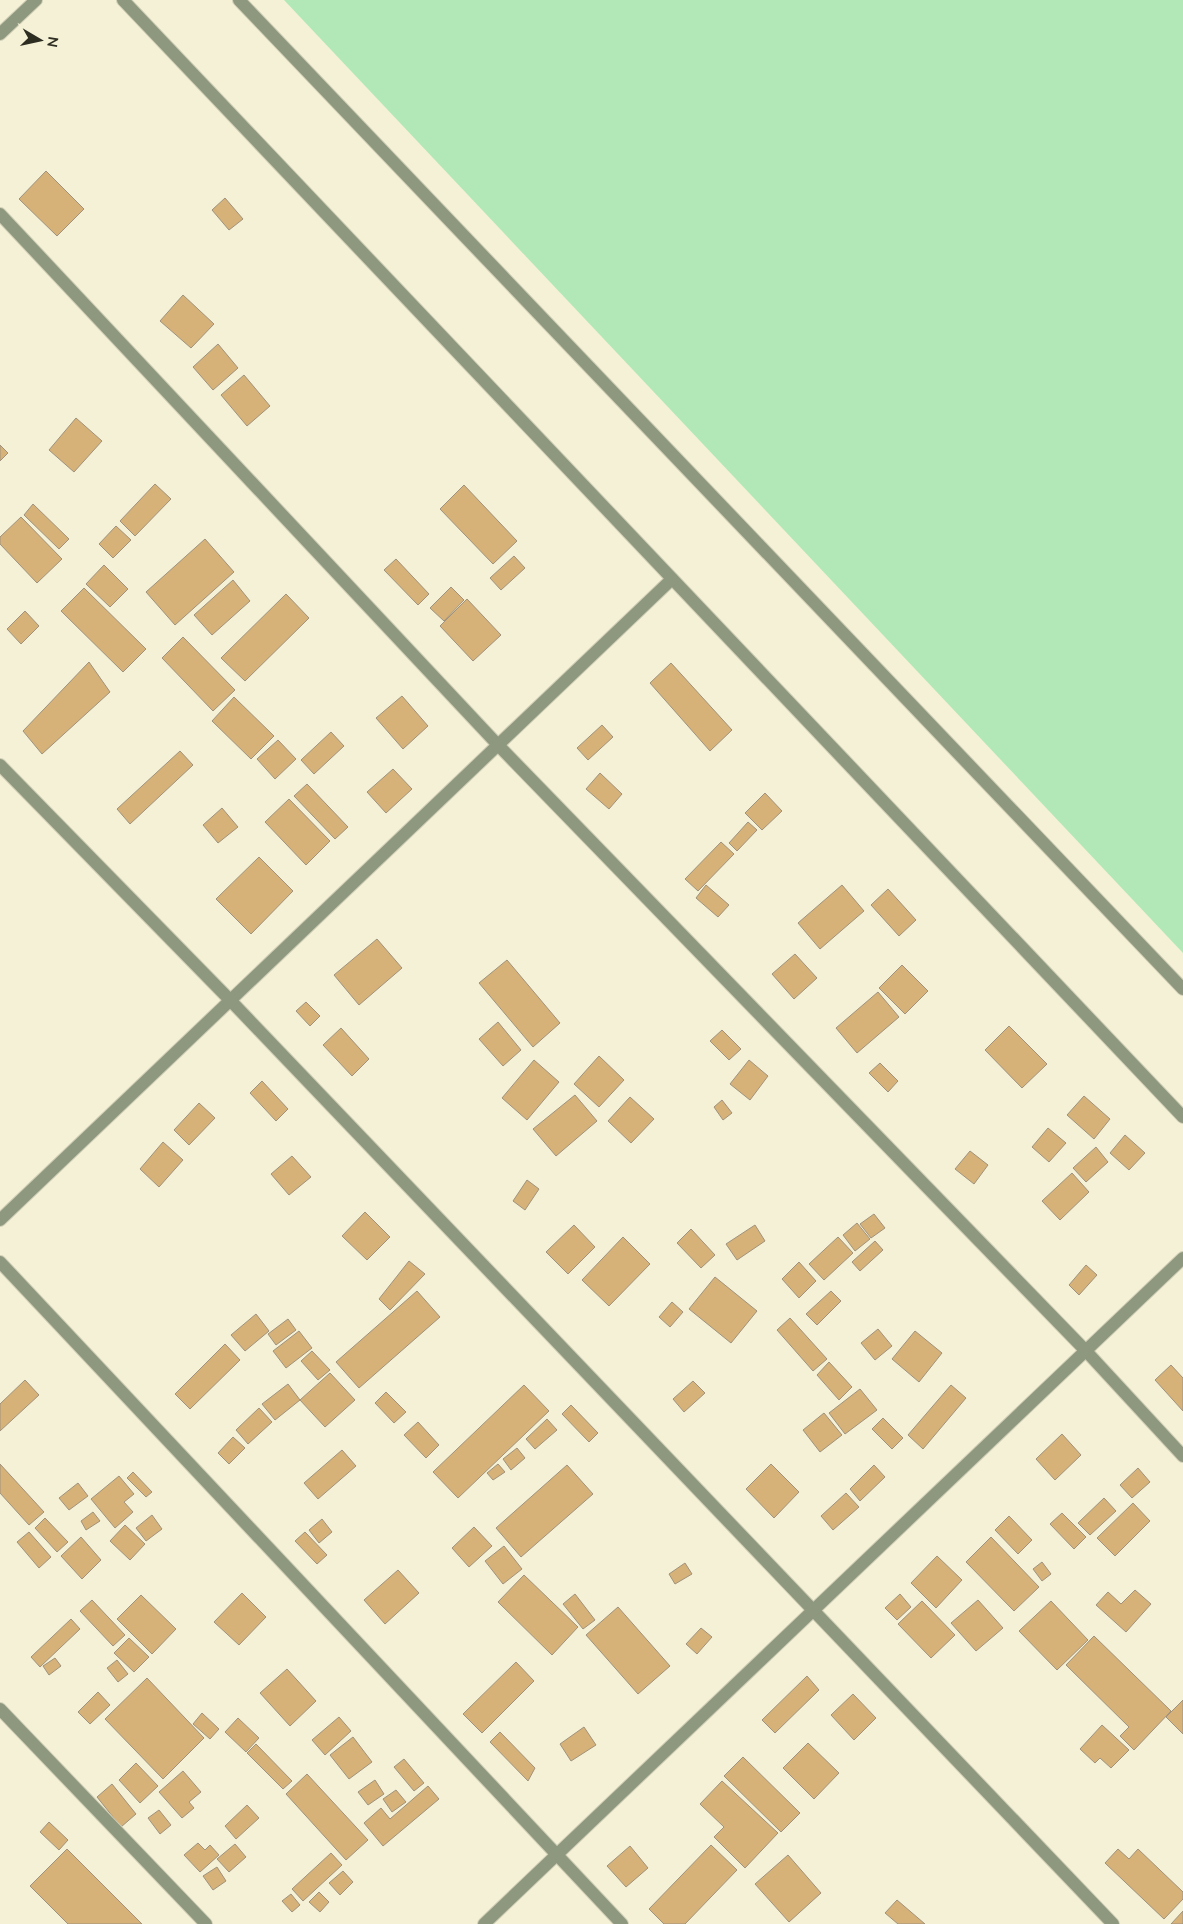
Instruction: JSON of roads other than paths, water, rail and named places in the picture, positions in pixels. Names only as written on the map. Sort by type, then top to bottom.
[{"type":"street","points":[[0,34],[36,0]]},
{"type":"street","points":[[123,0],[1183,1117]]},
{"type":"street","points":[[239,0],[1183,989]]},
{"type":"street","points":[[0,214],[498,745],[1086,1351],[1183,1456]]},
{"type":"street","points":[[0,1220],[672,579]]},
{"type":"street","points":[[0,765],[230,1000],[1113,1924]]},
{"type":"street","points":[[484,1924],[1183,1258]]},
{"type":"street","points":[[0,1262],[622,1924]]},
{"type":"street","points":[[0,1709],[206,1924]]}]
